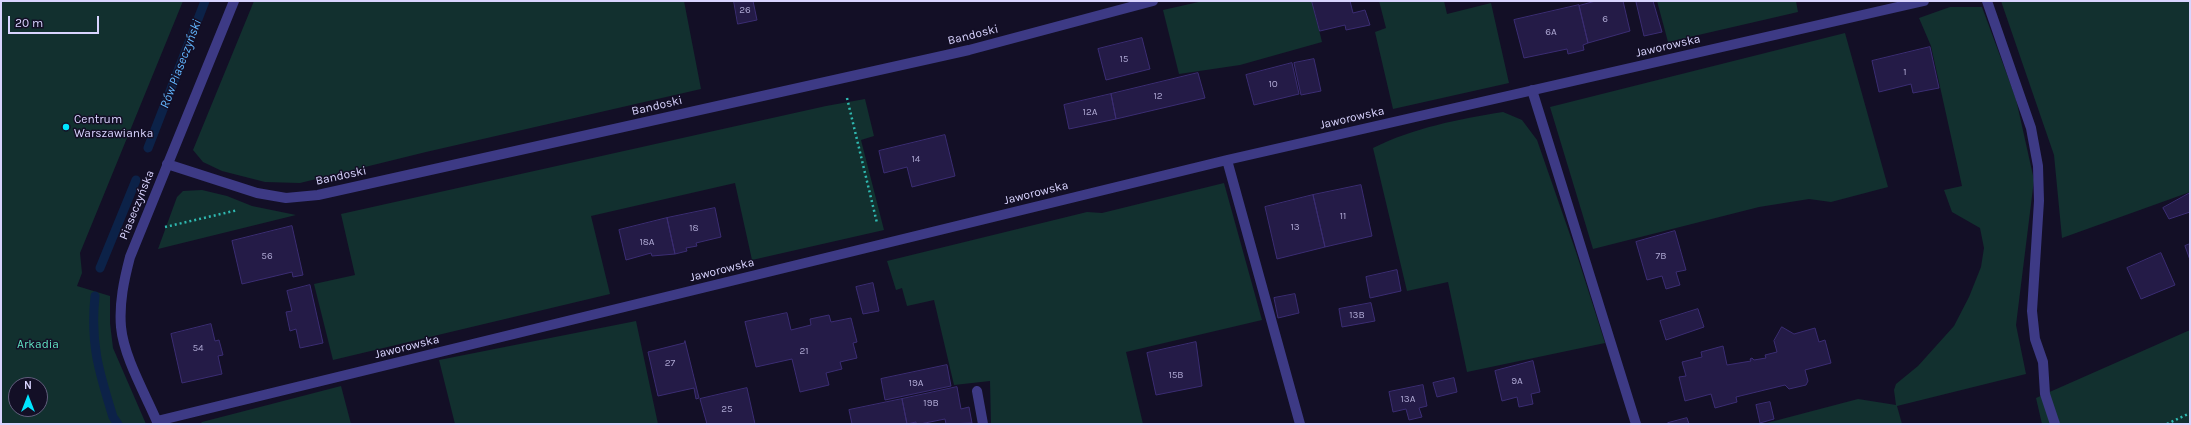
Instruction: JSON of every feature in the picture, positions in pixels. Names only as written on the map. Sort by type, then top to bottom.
[{"type":"street","name":"Piaseczyńska","points":[[158,423],[124,342],[121,326],[121,301],[130,257],[234,1]]},
{"type":"street","name":"Bandoski","points":[[167,164],[257,193],[286,198],[318,195],[969,50],[1153,1]]},
{"type":"street","name":"Jaworowska","points":[[158,423],[1226,160],[1924,1]]},
{"type":"street","points":[[1987,1],[2031,128],[2038,166],[2039,201],[2032,311],[2035,339],[2043,362],[2045,394],[2055,424]]},
{"type":"street","points":[[1532,90],[1636,424]]},
{"type":"street","points":[[1226,160],[1300,424]]},
{"type":"street","points":[[977,391],[983,424]]},
{"type":"path","points":[[843,78],[882,244]]},
{"type":"path","points":[[158,228],[244,208]]},
{"type":"path","points":[[2167,424],[2190,413]]},
{"type":"green space","name":"Centrum Warszawianka","points":[[1,1],[183,1],[80,253],[82,273],[77,286],[110,296],[110,323],[113,348],[146,424],[1,424]]},
{"type":"green space","points":[[254,1],[684,1],[701,89],[426,152],[300,183],[265,182],[222,171],[203,162],[193,150]]},
{"type":"green space","points":[[1203,1],[1312,1],[1322,42],[1240,65],[1179,74],[1163,10]]},
{"type":"green space","points":[[1379,1],[1444,1],[1447,14],[1491,3],[1509,83],[1393,109],[1375,32],[1386,28]]},
{"type":"green space","points":[[1657,1],[1796,1],[1798,12],[1668,42]]},
{"type":"green space","points":[[2001,1],[2190,1],[2190,192],[2062,238],[2054,155]]},
{"type":"green space","points":[[1950,7],[1982,7],[2016,99],[2034,180],[2016,325],[2026,374],[1897,406],[1902,424],[1763,424],[1858,399],[1896,405],[1894,390],[1896,384],[1918,366],[1954,326],[1969,297],[1981,267],[1984,248],[1980,228],[1952,212],[1944,190],[1962,186],[1931,46],[1919,18]]},
{"type":"green space","points":[[1845,33],[1888,187],[1831,202],[1809,199],[1759,207],[1593,249],[1550,107]]},
{"type":"green space","points":[[865,99],[874,136],[861,140],[884,230],[752,260],[735,183],[591,216],[610,294],[333,360],[314,284],[355,275],[341,214],[826,106]]},
{"type":"green space","points":[[1503,112],[1522,120],[1537,140],[1576,252],[1605,343],[1467,372],[1448,282],[1407,291],[1373,148],[1404,135],[1436,125]]},
{"type":"green space","points":[[1224,183],[1262,320],[1126,352],[1143,424],[991,424],[990,381],[954,385],[934,300],[907,306],[902,288],[896,290],[887,261],[1087,212],[1102,213]]},
{"type":"green space","points":[[202,190],[227,196],[252,206],[296,215],[158,249],[177,197],[183,191]]},
{"type":"green space","points":[[636,321],[658,424],[455,424],[439,360]]},
{"type":"green space","points":[[2190,330],[2190,424],[2042,424],[2036,398]]},
{"type":"green space","points":[[341,386],[351,424],[200,424],[202,422]]},
{"type":"building","points":[[734,1],[753,1],[757,20],[738,24]]},
{"type":"building","points":[[1312,1],[1350,1],[1353,13],[1365,10],[1370,25],[1346,30],[1345,25],[1320,31]]},
{"type":"building","points":[[1596,1],[1623,1],[1630,31],[1588,43],[1579,6]]},
{"type":"building","points":[[1653,1],[1662,32],[1644,36],[1636,2]]},
{"type":"building","points":[[1579,5],[1588,43],[1583,45],[1584,50],[1568,54],[1567,49],[1524,58],[1514,20]]},
{"type":"building","points":[[1142,38],[1150,69],[1106,80],[1098,49]]},
{"type":"building","points":[[1930,47],[1939,88],[1913,93],[1911,84],[1879,92],[1872,61]]},
{"type":"building","points":[[1314,59],[1321,91],[1301,95],[1294,63]]},
{"type":"building","points":[[1292,63],[1299,94],[1254,105],[1246,75]]},
{"type":"building","points":[[1198,73],[1205,98],[1116,119],[1111,94]]},
{"type":"building","points":[[1111,94],[1116,119],[1069,129],[1064,105]]},
{"type":"building","points":[[945,135],[955,176],[912,187],[907,167],[884,173],[879,151]]},
{"type":"building","points":[[1361,185],[1372,236],[1325,247],[1313,195]]},
{"type":"building","points":[[2190,193],[2190,212],[2169,219],[2163,208]]},
{"type":"building","points":[[1313,195],[1325,247],[1277,259],[1265,207]]},
{"type":"building","points":[[715,208],[721,237],[696,243],[697,246],[686,248],[687,251],[675,254],[667,218]]},
{"type":"building","points":[[667,218],[675,254],[652,256],[651,253],[626,260],[619,230]]},
{"type":"building","points":[[292,226],[303,275],[293,277],[292,272],[242,284],[232,241]]},
{"type":"building","points":[[1675,231],[1686,270],[1676,272],[1680,285],[1666,289],[1662,276],[1647,280],[1636,242]]},
{"type":"building","points":[[2190,244],[2190,260],[2185,246]]},
{"type":"building","points":[[2161,253],[2175,285],[2141,299],[2127,268]]},
{"type":"building","points":[[1397,270],[1401,291],[1370,298],[1366,277]]},
{"type":"building","points":[[873,283],[879,311],[863,314],[856,287]]},
{"type":"building","points":[[310,285],[323,343],[300,348],[296,329],[290,331],[286,312],[292,311],[287,291]]},
{"type":"building","points":[[1295,294],[1299,313],[1278,318],[1274,298]]},
{"type":"building","points":[[1371,303],[1375,321],[1342,327],[1339,309]]},
{"type":"building","points":[[1698,309],[1704,327],[1666,340],[1660,321]]},
{"type":"building","points":[[787,313],[791,330],[811,325],[810,319],[829,315],[831,322],[851,318],[857,342],[853,343],[857,358],[840,362],[842,369],[826,373],[829,385],[800,392],[792,359],[756,367],[745,322]]},
{"type":"building","points":[[211,324],[215,341],[219,340],[223,355],[218,356],[222,374],[182,383],[171,334]]},
{"type":"building","points":[[1782,327],[1794,334],[1815,328],[1819,342],[1825,340],[1831,363],[1805,370],[1808,381],[1806,385],[1789,389],[1785,385],[1736,397],[1737,402],[1715,408],[1711,394],[1685,401],[1679,377],[1686,376],[1682,362],[1702,357],[1701,352],[1723,346],[1727,365],[1751,361],[1750,359],[1752,358],[1754,360],[1766,358],[1765,355],[1777,352],[1774,341]]},
{"type":"building","points":[[685,341],[699,398],[696,399],[694,388],[658,396],[648,352],[684,343]]},
{"type":"building","points":[[1196,342],[1202,386],[1156,395],[1147,353]]},
{"type":"building","points":[[1533,361],[1540,392],[1531,394],[1533,404],[1519,407],[1517,397],[1502,401],[1495,371]]},
{"type":"building","points":[[947,365],[951,386],[885,400],[881,379]]},
{"type":"building","points":[[1454,378],[1457,392],[1437,397],[1433,383]]},
{"type":"building","points":[[1423,385],[1427,406],[1419,408],[1422,417],[1409,420],[1406,409],[1393,412],[1389,392]]},
{"type":"building","points":[[957,387],[961,409],[969,407],[972,423],[946,424],[945,419],[920,424],[916,424],[916,422],[907,424],[902,399]]},
{"type":"building","points":[[747,388],[755,424],[707,424],[700,399]]},
{"type":"building","points":[[902,399],[907,424],[852,424],[849,410]]},
{"type":"building","points":[[1770,402],[1774,419],[1760,423],[1756,405]]},
{"type":"building","points":[[1687,418],[1689,424],[1668,423]]},
{"type":"waterway","name":"Rów Piaseczyński","points":[[148,148],[205,1]]},
{"type":"waterway","name":"Rów Piaseczyński","points":[[100,268],[136,180]]},
{"type":"waterway","name":"Rów Piaseczyński","points":[[95,296],[94,329],[97,358],[113,417],[118,424]]},
{"type":"place","name":"Centrum Warszawianka","points":[[66,127]]},
{"type":"park label","name":"Arkadia","points":[[38,345]]}]
